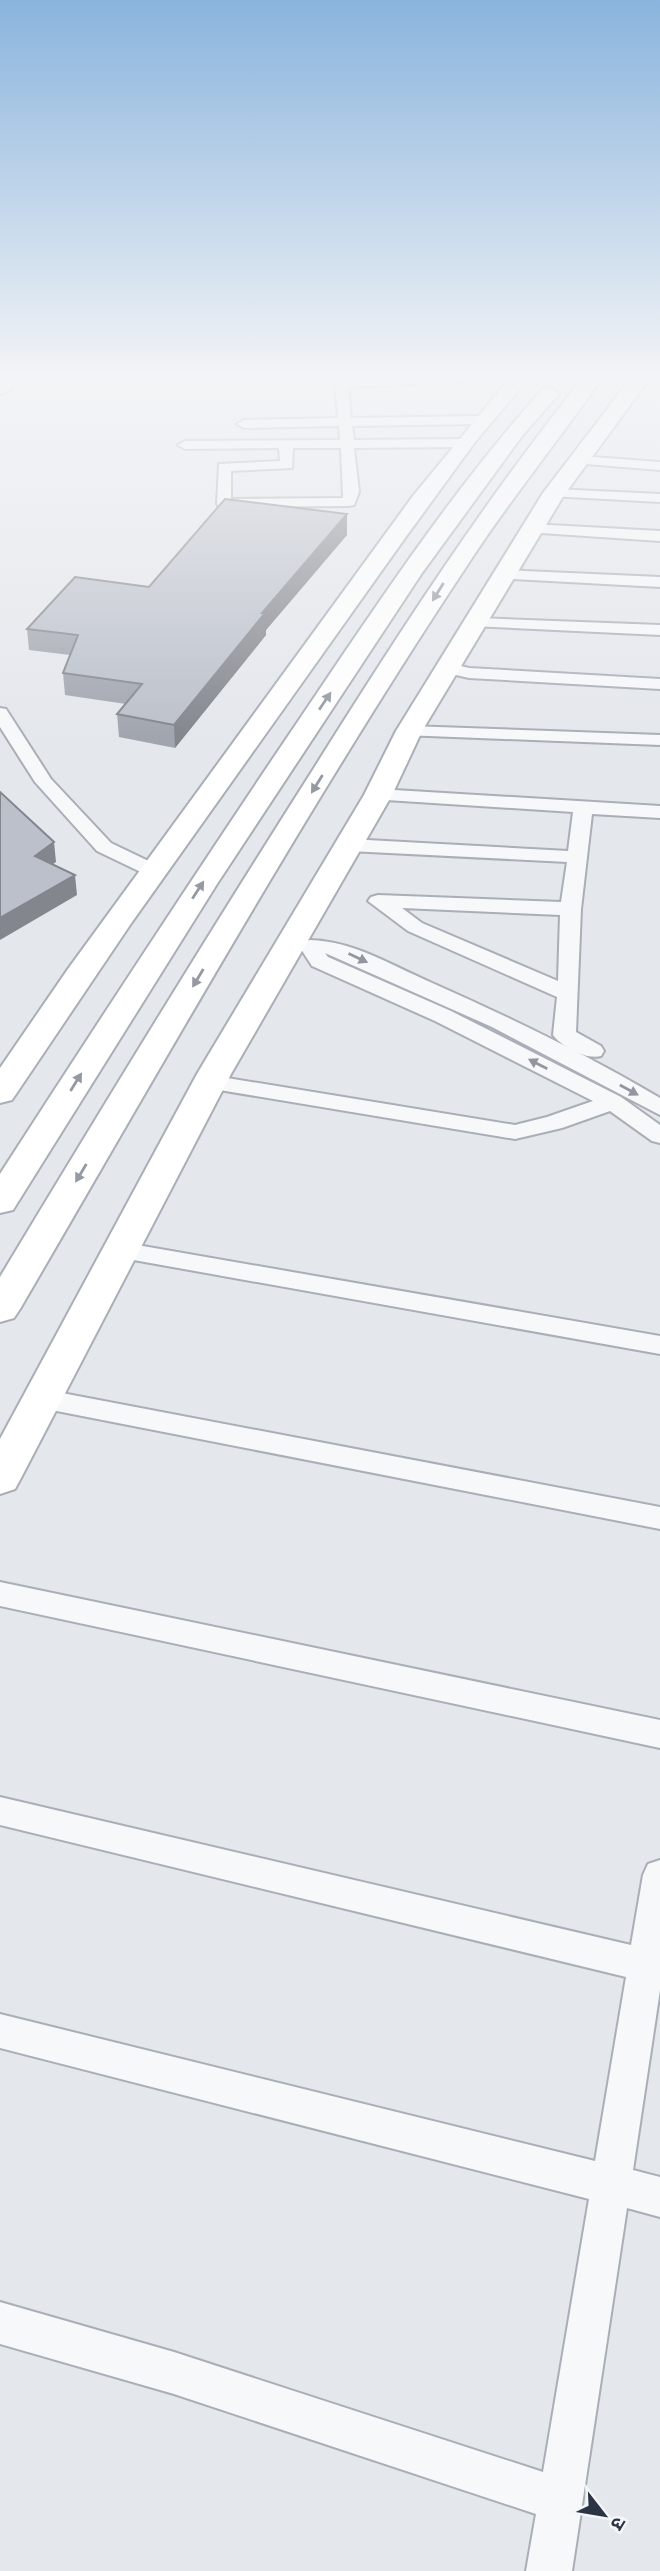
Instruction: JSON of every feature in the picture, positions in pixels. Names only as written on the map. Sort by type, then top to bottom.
[{"type":"street","points":[[224,498],[224,504],[349,502],[350,498]]},
{"type":"street","points":[[0,1093],[192,815],[423,498]]},
{"type":"street","points":[[0,1202],[202,884],[412,570],[466,498]]},
{"type":"street","points":[[0,1309],[314,856],[448,575],[502,498]]},
{"type":"street","points":[[0,1478],[209,1082],[302,942],[314,856],[378,795],[409,730],[478,622],[502,575],[551,498]]},
{"type":"street","points":[[531,529],[660,536]]},
{"type":"street","points":[[502,575],[660,582]]},
{"type":"street","points":[[478,622],[660,630]]},
{"type":"street","points":[[449,668],[469,673],[660,684]]},
{"type":"street","points":[[0,713],[44,782],[104,847],[154,871]]},
{"type":"street","points":[[409,730],[660,740]]},
{"type":"street","points":[[378,795],[660,811]]},
{"type":"street","points":[[583,807],[571,909],[564,1035],[660,1088]]},
{"type":"street","points":[[192,815],[237,833],[314,856],[578,857]]},
{"type":"street","points":[[568,994],[415,927],[378,901],[571,909]]},
{"type":"street","points":[[302,942],[320,961],[443,1016],[613,1102],[660,1136]]},
{"type":"street","points":[[302,942],[334,947],[504,1024],[568,1055],[660,1108]]},
{"type":"street","points":[[209,1082],[515,1132],[554,1124],[613,1102]]},
{"type":"street","points":[[120,1250],[660,1345]]},
{"type":"street","points":[[41,1399],[660,1518]]},
{"type":"street","points":[[0,1594],[660,1734]]},
{"type":"street","points":[[0,1811],[645,1965]]},
{"type":"street","points":[[549,2571],[660,1875]]},
{"type":"street","points":[[0,2031],[660,2197]]},
{"type":"street","points":[[0,2323],[174,2373],[560,2500]]},
{"type":"building","points":[[225,499],[347,514],[262,613],[265,613],[174,725],[117,714],[142,684],[63,673],[78,635],[27,629],[75,577],[149,587]]},
{"type":"building","points":[[0,792],[54,842],[35,856],[75,875],[0,918]]}]
